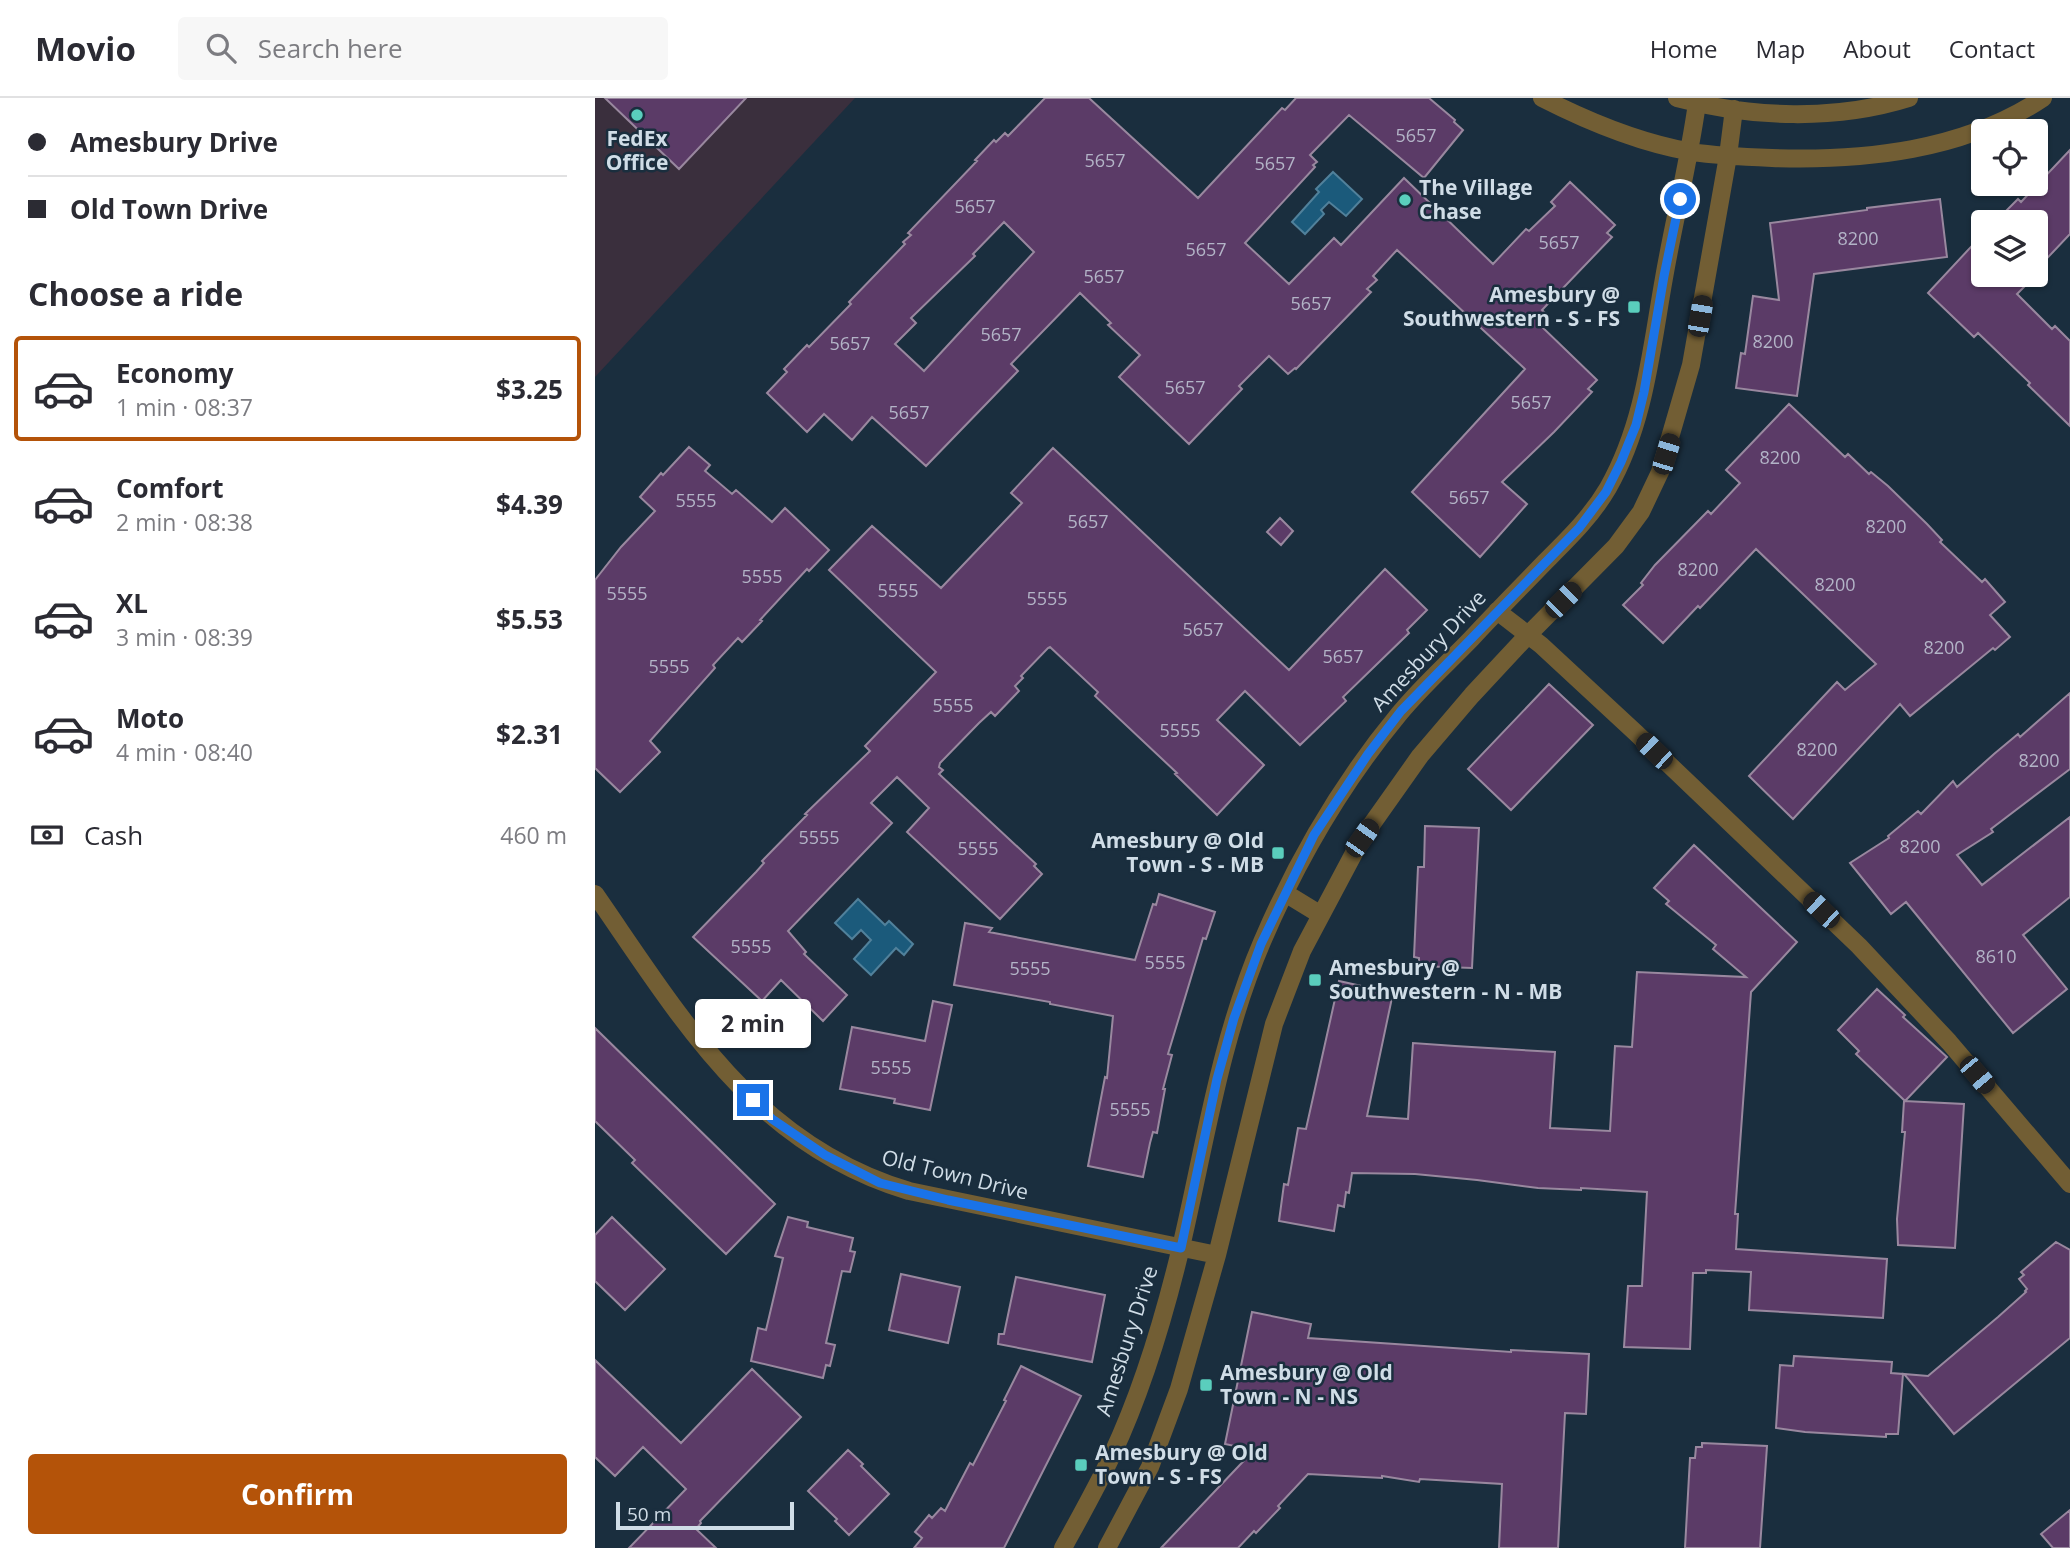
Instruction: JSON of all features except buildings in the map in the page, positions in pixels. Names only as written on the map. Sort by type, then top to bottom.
[{"type":"street","points":[[1542,98],[1608,127],[1652,142],[1691,151],[1728,156],[1818,159],[1902,152],[1944,141],[1982,129],[2043,98]]},
{"type":"street","points":[[1677,98],[1734,109],[1832,113],[1909,98]]},
{"type":"street","name":"Amesbury Drive","points":[[1063,1548],[1114,1451],[1138,1392],[1155,1343],[1181,1248],[1217,1079],[1234,1018],[1261,944],[1314,835],[1368,754],[1401,711],[1579,528],[1606,492],[1621,462],[1636,425],[1644,392],[1664,276],[1691,151],[1697,103]]},
{"type":"street","points":[[1107,1548],[1150,1467],[1179,1389],[1217,1255],[1275,1024],[1302,951],[1362,838],[1420,756],[1528,635],[1616,546],[1640,512],[1660,472],[1691,365],[1734,109]]},
{"type":"street","points":[[1497,611],[1541,645],[1859,946],[1949,1042],[2070,1184]]},
{"type":"street","points":[[1285,893],[1321,915]]},
{"type":"street","name":"Old Town Drive","points":[[595,894],[698,1041],[733,1082],[772,1119],[825,1155],[880,1183],[909,1191],[1217,1255]]},
{"type":"shaded area","points":[[595,98],[855,98],[595,377]]},
{"type":"water","points":[[1333,172],[1362,199],[1346,216],[1329,202],[1321,210],[1324,214],[1305,234],[1292,222],[1319,192],[1316,189]]},
{"type":"water","points":[[858,899],[885,925],[889,921],[913,944],[904,955],[896,948],[871,975],[854,959],[871,940],[861,930],[852,939],[835,923]]},
{"type":"place","name":"FedEx Office","points":[[637,115]]},
{"type":"place","name":"The Village Chase","points":[[1405,200]]},
{"type":"place","name":"Amesbury @ Southwestern - S - FS","points":[[1634,307]]},
{"type":"place","name":"Amesbury @ Old Town - S - MB","points":[[1278,853]]},
{"type":"place","name":"Amesbury @ Southwestern - N - MB","points":[[1315,980]]},
{"type":"place","name":"Amesbury @ Old Town - N - NS","points":[[1206,1385]]},
{"type":"place","name":"Amesbury @ Old Town - S - FS","points":[[1081,1465]]},
{"type":"route","points":[[753,1100],[772,1119],[825,1155],[880,1183],[948,1200],[1181,1248],[1217,1079],[1234,1018],[1261,944],[1314,835],[1368,754],[1401,711],[1579,528],[1606,492],[1621,462],[1636,425],[1644,392],[1680,199]]}]
